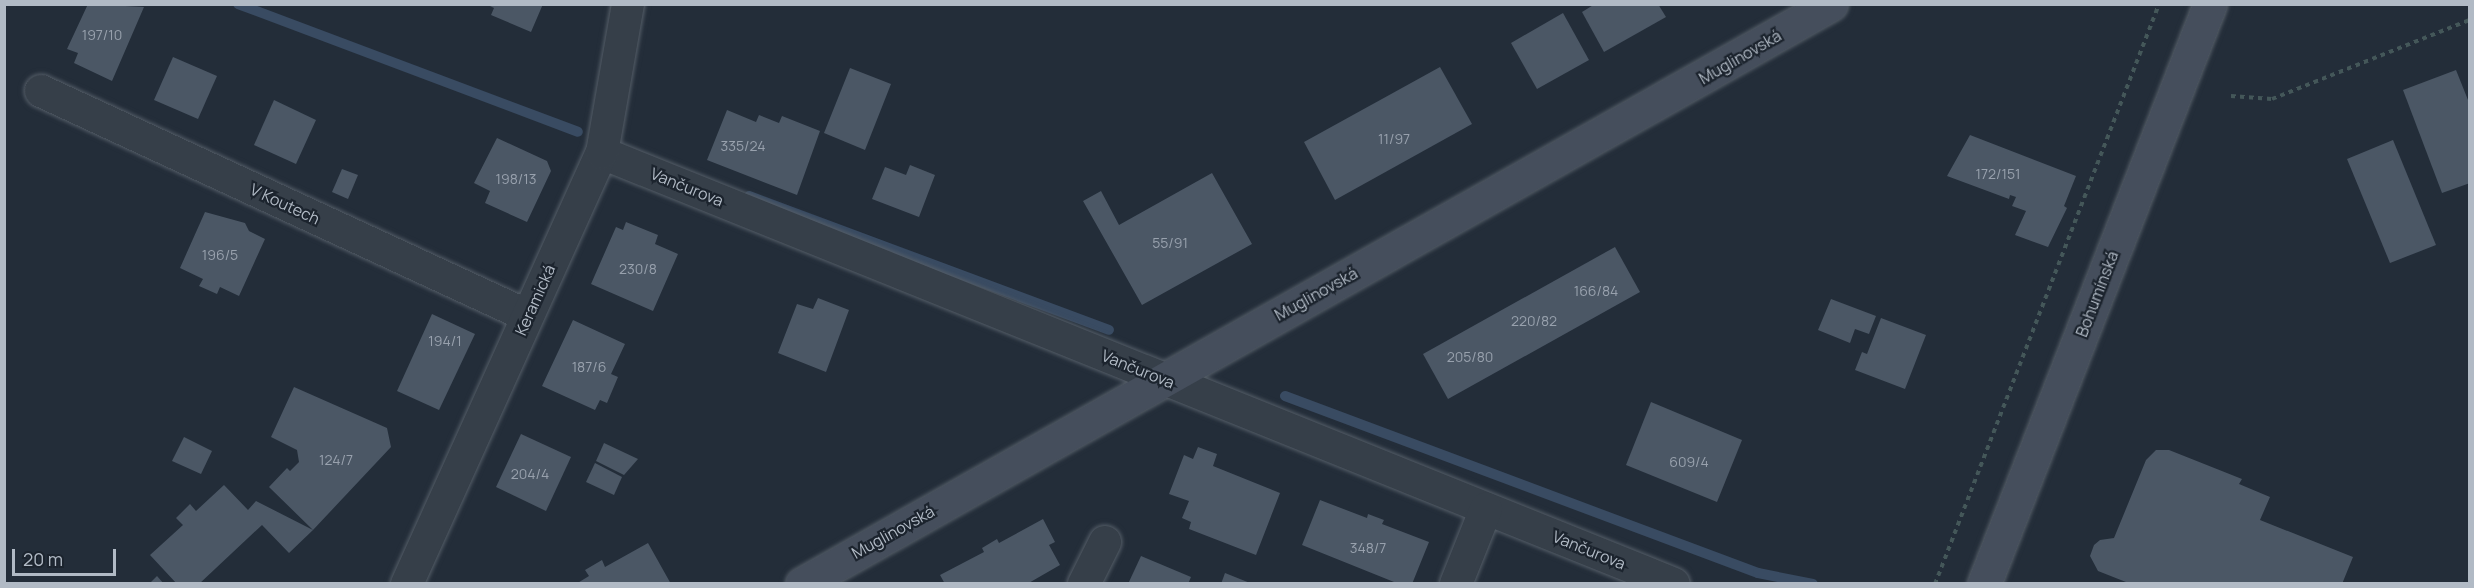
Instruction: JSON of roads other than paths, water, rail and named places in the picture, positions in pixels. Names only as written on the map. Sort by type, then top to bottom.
[{"type":"main road","name":"Muglinovská","points":[[802,584],[1831,4]]},
{"type":"main road","name":"Bohumínská","points":[[1984,584],[2205,9]]},
{"type":"street","name":"Keramická","points":[[407,584],[602,153],[628,4]]},
{"type":"street","name":"V Koutech","points":[[41,91],[528,316]]},
{"type":"street","name":"Vančurova","points":[[602,153],[1674,584]]},
{"type":"street","points":[[1456,584],[1486,509]]},
{"type":"street","points":[[1084,584],[1105,542]]},
{"type":"waterway","points":[[238,4],[578,132]]},
{"type":"waterway","points":[[749,196],[1109,330]]},
{"type":"waterway","points":[[1285,396],[1758,573],[1813,584]]}]
